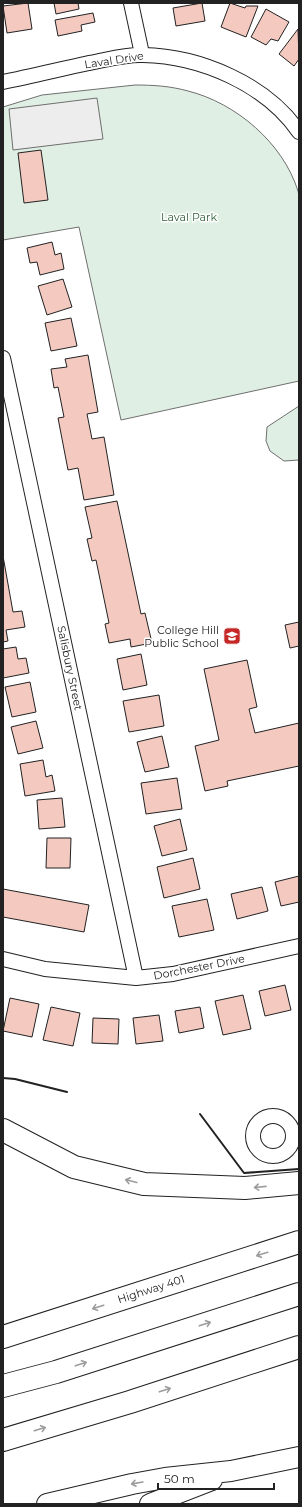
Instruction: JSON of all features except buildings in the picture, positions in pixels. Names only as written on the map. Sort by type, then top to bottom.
[{"type":"highway","points":[[3,1130],[74,1167],[144,1184],[244,1188],[299,1183]]},
{"type":"highway","name":"Highway 401","points":[[3,1337],[299,1242]]},
{"type":"highway","points":[[3,1386],[56,1372],[299,1294]]},
{"type":"highway","points":[[3,1440],[299,1347]]},
{"type":"highway","points":[[3,1393],[56,1372]]},
{"type":"main road","points":[[47,1504],[132,1484],[165,1478],[231,1471],[299,1458]]},
{"type":"main road","points":[[186,1504],[212,1493],[257,1466]]},
{"type":"main road","points":[[150,1504],[231,1471]]},
{"type":"street","points":[[131,3],[142,54]]},
{"type":"street","name":"Laval Drive","points":[[3,82],[118,57],[142,54],[169,56],[188,60],[217,70],[241,81],[279,108],[299,132]]},
{"type":"street","name":"Salisbury Street","points":[[3,358],[136,978]]},
{"type":"street","name":"Dorchester Drive","points":[[3,959],[45,969],[136,978],[173,974],[299,946]]},
{"type":"green space","name":"Laval Park","points":[[135,85],[162,86],[181,89],[206,97],[223,105],[240,115],[269,141],[291,173],[298,191],[300,214],[299,381],[121,420],[79,227],[3,240],[3,107],[42,95]]},
{"type":"green space","points":[[299,406],[299,460],[284,461],[270,451],[266,441],[267,427]]},
{"type":"shaded area","points":[[97,98],[103,139],[13,150],[9,109]]},
{"type":"wall","points":[[3,1078],[15,1079],[67,1092]]},
{"type":"wall","points":[[200,1114],[244,1173],[299,1169]]},
{"type":"place","name":"College Hill Public School","points":[[232,636]]}]
